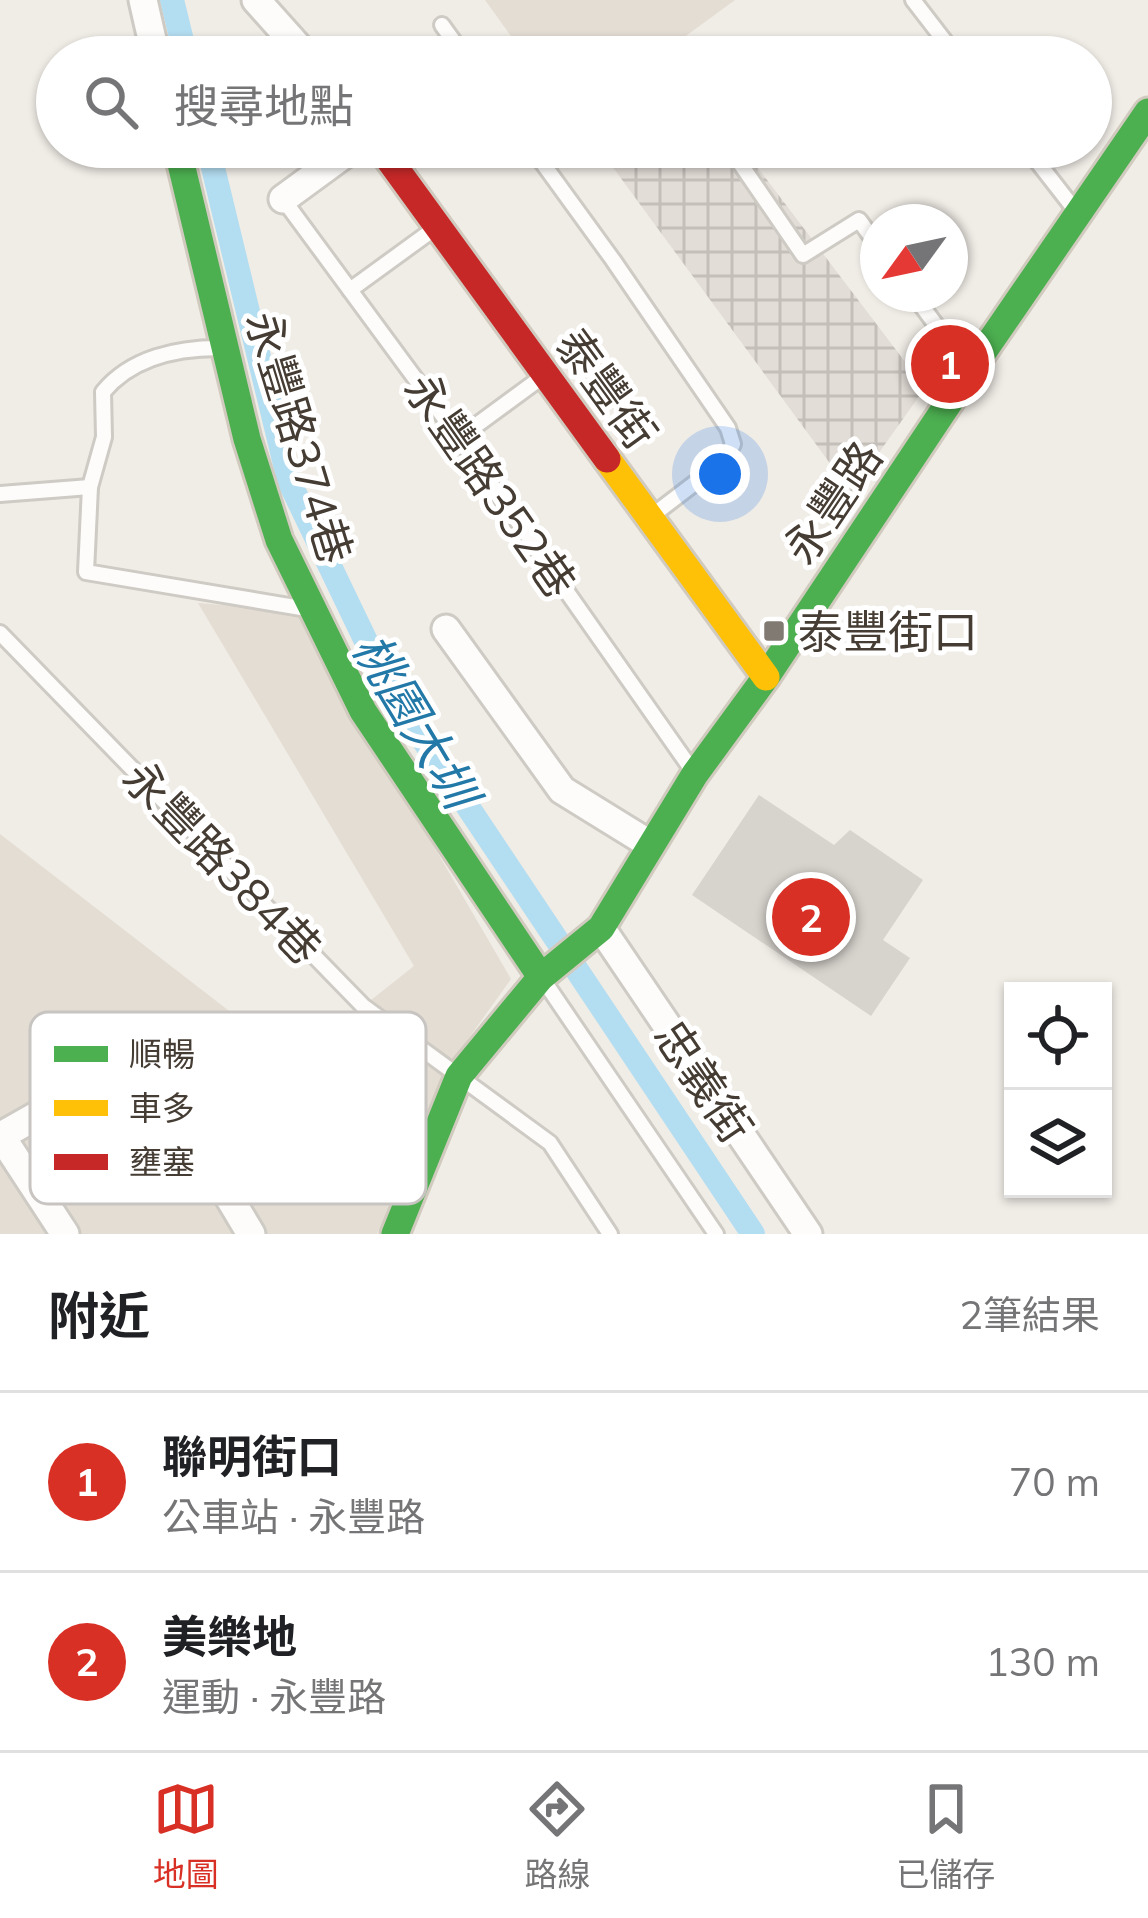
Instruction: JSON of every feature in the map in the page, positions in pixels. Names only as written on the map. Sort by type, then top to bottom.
[{"type":"street","points":[[142,0],[151,36]]},
{"type":"street","points":[[256,0],[288,36]]},
{"type":"street","name":"永豐路","points":[[1112,164],[1148,112]]},
{"type":"street","name":"永豐路374巷","points":[[182,168],[247,440],[279,541],[362,710],[544,974]]},
{"type":"street","points":[[284,199],[326,168]]},
{"type":"street","name":"泰豐街","points":[[396,168],[766,677]]},
{"type":"street","name":"永豐路","points":[[544,974],[594,934],[695,774],[766,677],[1110,168]]},
{"type":"street","points":[[446,629],[562,790],[652,845]]},
{"type":"street","name":"忠義街","points":[[594,934],[808,1234]]},
{"type":"street","points":[[426,1156],[459,1076],[544,974]]},
{"type":"street","points":[[30,1120],[1,1136],[30,1182]]},
{"type":"street","points":[[44,1204],[64,1234]]},
{"type":"street","points":[[233,1204],[251,1234]]},
{"type":"street","points":[[394,1234],[406,1204]]},
{"type":"lane","points":[[913,0],[941,36]]},
{"type":"lane","points":[[442,25],[450,36]]},
{"type":"lane","points":[[546,168],[728,428],[733,444],[725,460],[649,518]]},
{"type":"lane","points":[[743,168],[803,256],[860,221]]},
{"type":"lane","points":[[1042,168],[1078,214]]},
{"type":"lane","name":"永豐路352巷","points":[[284,199],[695,774]]},
{"type":"lane","points":[[350,290],[440,224]]},
{"type":"lane","points":[[926,312],[970,371]]},
{"type":"lane","points":[[225,348],[200,348],[142,361],[118,374],[103,392],[104,437],[90,487],[86,572],[312,610]]},
{"type":"lane","points":[[459,438],[545,375]]},
{"type":"lane","points":[[0,494],[90,487]]},
{"type":"lane","name":"永豐路384巷","points":[[0,633],[371,1012]]},
{"type":"lane","points":[[544,974],[716,1234]]},
{"type":"lane","name":"永豐路384巷","points":[[426,1052],[550,1143],[610,1234]]},
{"type":"shaded area","points":[[485,0],[735,0],[686,36],[511,36]]},
{"type":"shaded area","points":[[613,168],[758,168],[860,302],[860,312],[867,312],[925,388],[851,492]]},
{"type":"shaded area","points":[[198,603],[297,611],[511,979],[441,1077],[426,1114],[426,1012],[356,1012],[414,966]]},
{"type":"shaded area","points":[[0,834],[231,1012],[30,1012],[30,1204],[389,1204],[377,1234],[0,1234]]},
{"type":"building","points":[[759,795],[834,845],[850,830],[923,880],[883,940],[910,958],[871,1016],[692,895]]},
{"type":"waterway","name":"桃園大圳","points":[[172,0],[181,36]]},
{"type":"waterway","name":"桃園大圳","points":[[213,168],[289,481],[388,687],[753,1234]]},
{"type":"traffic: fast","points":[[1112,164],[1148,112]]},
{"type":"traffic: fast","points":[[182,168],[247,439],[279,540],[363,711],[541,977]]},
{"type":"traffic: fast","points":[[426,1157],[459,1076],[541,977],[601,928],[695,774],[766,677],[1110,168]]},
{"type":"traffic: fast","points":[[395,1234],[407,1204]]},
{"type":"traffic: slow","points":[[607,459],[766,677]]},
{"type":"traffic: jam","points":[[395,168],[607,459]]},
{"type":"place","name":"聯明街口","points":[[950,364]]},
{"type":"place","name":"泰豐街口","points":[[774,631]]},
{"type":"place","name":"美樂地","points":[[811,917]]}]
